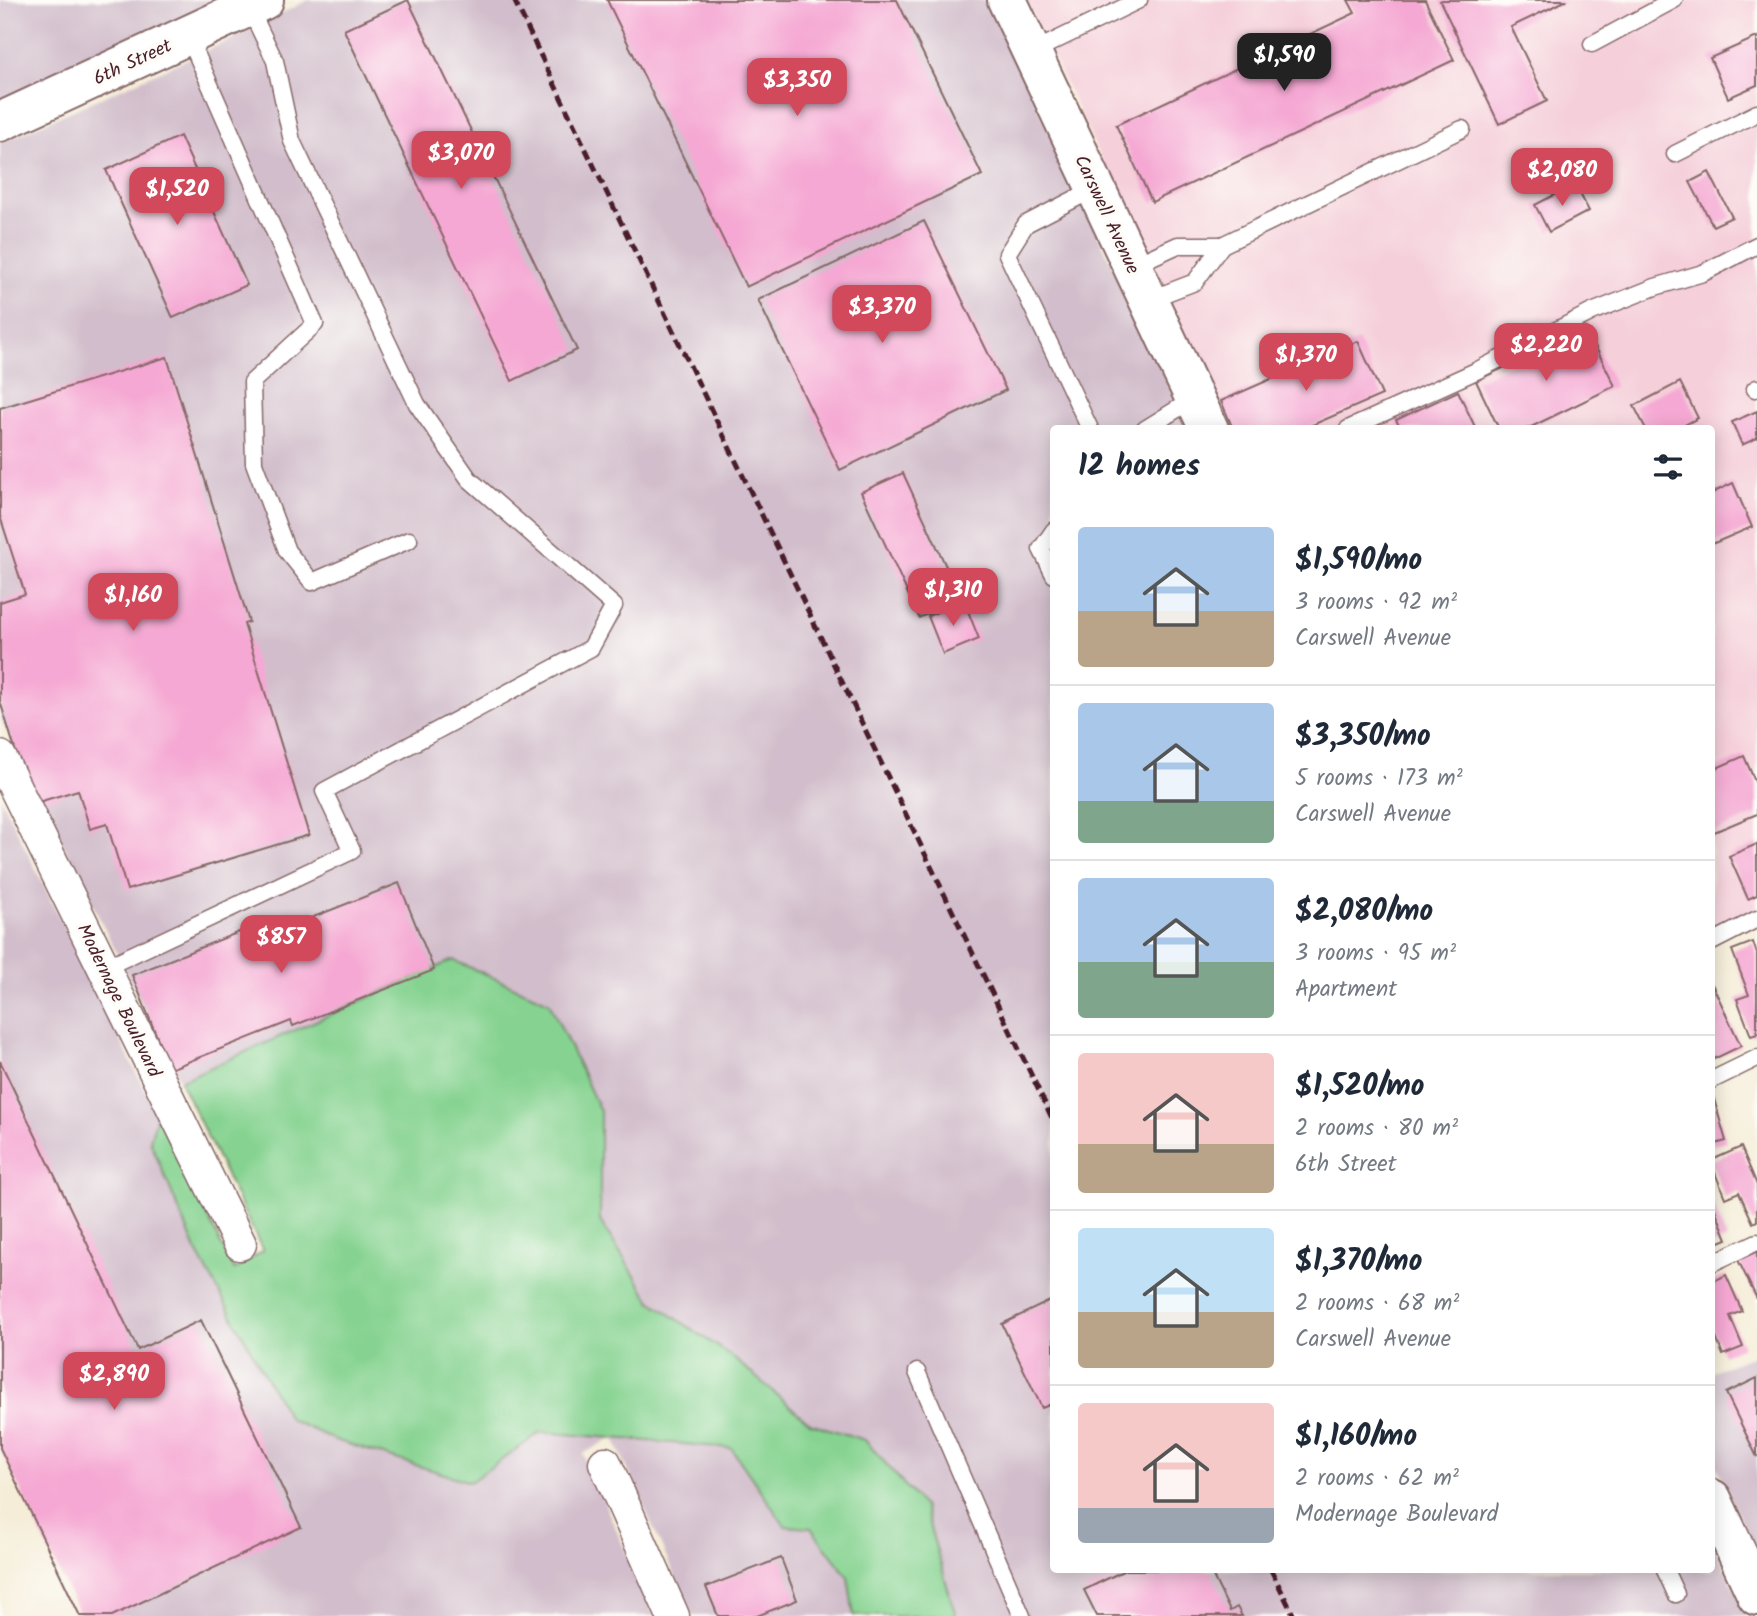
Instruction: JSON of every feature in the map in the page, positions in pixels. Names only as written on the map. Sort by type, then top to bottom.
[{"type":"street","name":"Carswell Avenue","points":[[1007,0],[1202,413]]},
{"type":"street","name":"6th Street","points":[[0,122],[188,36],[246,5]]},
{"type":"street","name":"Modernage Boulevard","points":[[0,757],[240,1244]]},
{"type":"street","points":[[605,1463],[673,1616]]},
{"type":"street","points":[[1715,1505],[1757,1596]]},
{"type":"lane","points":[[1032,52],[1139,0]]},
{"type":"lane","points":[[1592,44],[1674,0]]},
{"type":"lane","points":[[104,968],[352,851],[324,791],[591,648],[614,606],[469,479],[417,404],[292,141],[275,61],[246,5]]},
{"type":"lane","points":[[188,36],[315,324],[252,382],[254,463],[287,551],[312,582],[410,540]]},
{"type":"lane","points":[[1675,153],[1757,113]]},
{"type":"lane","points":[[1132,265],[1178,245],[1222,245],[1462,129]]},
{"type":"lane","points":[[1088,425],[1007,254],[1026,225],[1096,188]]},
{"type":"lane","points":[[1148,300],[1195,282],[1222,245]]},
{"type":"lane","points":[[1357,425],[1476,371],[1592,312],[1655,286],[1703,273],[1757,245]]},
{"type":"lane","points":[[1159,425],[1202,413]]},
{"type":"lane","points":[[1050,536],[1041,549],[1050,568]]},
{"type":"lane","points":[[1715,940],[1757,919]]},
{"type":"lane","points":[[1715,1079],[1757,1058]]},
{"type":"lane","points":[[1715,1262],[1757,1242]]},
{"type":"lane","points":[[917,1372],[1022,1616]]},
{"type":"lane","points":[[1666,1573],[1676,1594]]},
{"type":"shaded area","points":[[0,0],[213,0],[214,3],[0,101]]},
{"type":"shaded area","points":[[308,0],[988,0],[1187,425],[1050,425],[1050,1573],[1715,1573],[1715,1547],[1747,1616],[956,1616],[924,1507],[865,1440],[810,1423],[731,1356],[651,1301],[600,1221],[600,1111],[453,960],[180,1081],[0,717],[0,143],[232,39]]},
{"type":"shaded area","points":[[1026,0],[1757,0],[1757,916],[1715,937],[1715,425],[1228,425]]},
{"type":"shaded area","points":[[0,797],[157,1115],[150,1141],[196,1250],[289,1419],[335,1440],[470,1482],[541,1432],[611,1438],[583,1454],[654,1616],[89,1616],[0,1438]]},
{"type":"shaded area","points":[[1757,1355],[1757,1554],[1715,1463],[1715,1370]]},
{"type":"shaded area","points":[[614,1438],[731,1448],[785,1526],[810,1527],[848,1577],[854,1616],[692,1616]]},
{"type":"green space","points":[[453,960],[549,1002],[600,1111],[600,1221],[651,1301],[731,1356],[810,1423],[865,1440],[924,1507],[956,1616],[854,1616],[848,1577],[811,1528],[785,1526],[731,1448],[541,1432],[470,1482],[335,1440],[289,1419],[196,1250],[150,1141],[157,1115],[234,1270],[263,1251],[180,1081]]},
{"type":"building","points":[[408,0],[577,350],[512,381],[344,30]]},
{"type":"building","points":[[607,0],[897,0],[982,175],[746,287]]},
{"type":"building","points":[[1348,0],[1425,0],[1454,60],[1152,202],[1116,125],[1355,13]]},
{"type":"building","points":[[1567,0],[1511,27],[1547,101],[1499,124],[1440,1]]},
{"type":"building","points":[[1757,37],[1757,85],[1728,98],[1710,58]]},
{"type":"building","points":[[180,136],[247,285],[173,318],[106,170]]},
{"type":"building","points":[[1709,172],[1732,217],[1713,226],[1690,182]]},
{"type":"building","points":[[1575,184],[1589,211],[1549,232],[1535,205]]},
{"type":"building","points":[[924,221],[1006,390],[840,470],[758,300]]},
{"type":"building","points":[[1586,328],[1615,386],[1535,425],[1497,425],[1476,381]]},
{"type":"building","points":[[1358,341],[1382,395],[1312,425],[1231,425],[1221,401]]},
{"type":"building","points":[[167,357],[249,622],[244,624],[309,835],[127,890],[107,824],[90,829],[78,790],[32,804],[0,701],[0,602],[25,594],[0,516],[0,408]]},
{"type":"building","points":[[1680,382],[1698,418],[1685,425],[1644,425],[1634,406]]},
{"type":"building","points":[[1458,391],[1474,425],[1399,425],[1396,420]]},
{"type":"building","points":[[1757,411],[1757,438],[1742,445],[1732,422]]},
{"type":"building","points":[[903,473],[961,599],[919,618],[861,492]]},
{"type":"building","points":[[1733,483],[1752,527],[1715,543],[1715,492]]},
{"type":"building","points":[[964,601],[979,639],[943,654],[928,616]]},
{"type":"building","points":[[1744,756],[1757,786],[1757,814],[1715,832],[1715,769]]},
{"type":"building","points":[[1757,844],[1757,895],[1748,899],[1729,856]]},
{"type":"building","points":[[399,883],[434,970],[293,1026],[291,1021],[170,1069],[132,975],[249,928],[253,941]]},
{"type":"building","points":[[1753,942],[1757,954],[1757,1034],[1751,1036],[1737,999],[1749,995],[1732,950]]},
{"type":"building","points":[[1715,990],[1741,1046],[1715,1059]]},
{"type":"building","points":[[0,1061],[138,1350],[201,1320],[301,1527],[112,1616],[80,1616],[0,1448]]},
{"type":"building","points":[[1715,1102],[1726,1141],[1715,1144]]},
{"type":"building","points":[[1741,1147],[1757,1185],[1757,1221],[1753,1223],[1739,1192],[1725,1198],[1715,1173],[1715,1159]]},
{"type":"building","points":[[1715,1209],[1727,1239],[1715,1244]]},
{"type":"building","points":[[1757,1251],[1757,1299],[1738,1260]]},
{"type":"building","points":[[1726,1275],[1742,1311],[1730,1316],[1743,1347],[1723,1355],[1715,1335],[1715,1280]]},
{"type":"building","points":[[1050,1301],[1050,1405],[1042,1408],[1002,1324]]},
{"type":"building","points":[[1757,1378],[1757,1457],[1726,1393]]},
{"type":"building","points":[[781,1558],[797,1600],[757,1616],[718,1616],[706,1587]]},
{"type":"building","points":[[1119,1573],[1211,1573],[1230,1611],[1237,1607],[1242,1616],[1097,1616],[1084,1590]]},
{"type":"railway","points":[[514,0],[1050,1114]]},
{"type":"railway","points":[[1272,1573],[1294,1616]]}]
